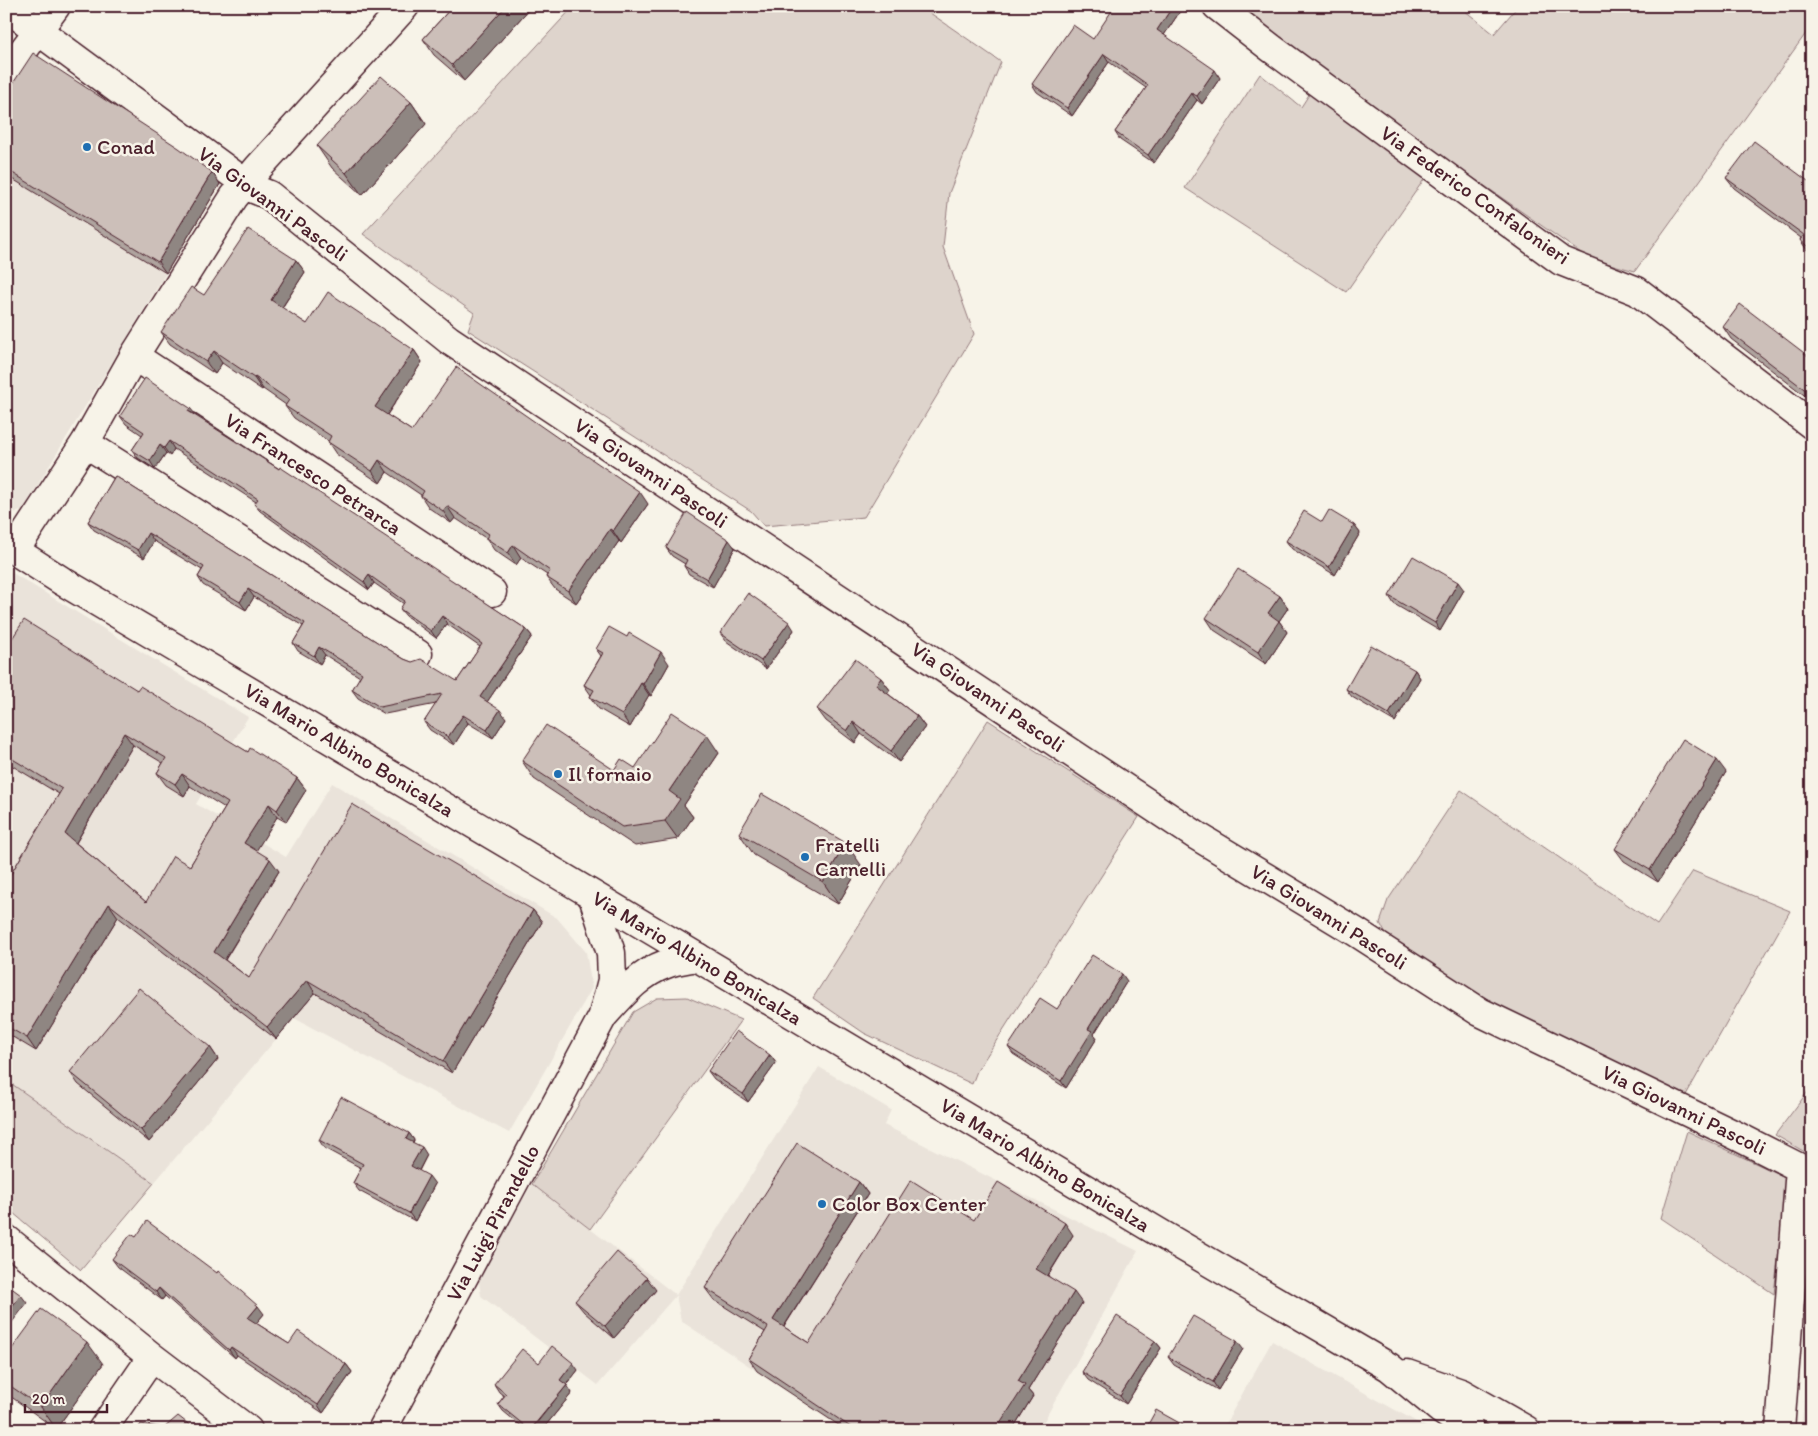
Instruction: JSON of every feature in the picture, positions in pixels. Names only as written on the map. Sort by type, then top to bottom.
[{"type":"street","points":[[6,74],[56,6]]},
{"type":"street","points":[[10,548],[84,443],[134,356],[234,197],[405,6]]},
{"type":"street","name":"Via Federico Confalonieri","points":[[1217,6],[1271,48],[1561,261],[1637,290],[1812,425]]},
{"type":"street","name":"Via Giovanni Pascoli","points":[[6,7],[40,30],[234,175],[244,185],[269,195],[449,340],[1197,836],[1356,932],[1480,1012],[1735,1134],[1800,1168],[1780,1430]]},
{"type":"street","name":"Via Francesco Petrarca","points":[[134,356],[492,592]]},
{"type":"street","points":[[84,443],[418,654]]},
{"type":"street","name":"Via Mario Albino Bonicalza","points":[[10,548],[62,581],[509,845],[1162,1235],[1389,1367],[1440,1409],[1470,1430]]},
{"type":"street","name":"Via Luigi Pirandello","points":[[593,896],[611,953],[612,980],[603,1016]]},
{"type":"street","name":"Via Luigi Pirandello","points":[[382,1430],[603,1016],[647,972],[666,964],[697,957]]},
{"type":"street","points":[[6,1239],[152,1357],[248,1430]]},
{"type":"street","points":[[102,1430],[152,1357]]},
{"type":"street","name":"Via Mario Albino Bonicalza","points":[[1389,1367],[1461,1393],[1526,1430]]},
{"type":"shaded area","points":[[574,6],[920,6],[1001,62],[949,193],[943,247],[974,334],[864,517],[764,526],[751,511],[468,330],[474,313],[363,234]]},
{"type":"shaded area","points":[[1236,6],[1459,6],[1494,34],[1518,6],[1812,6],[1812,25],[1635,271],[1588,258],[1373,108]]},
{"type":"shaded area","points":[[41,64],[221,182],[22,511],[6,514],[6,118]]},
{"type":"shaded area","points":[[1260,74],[1301,107],[1310,93],[1425,178],[1346,292],[1185,188]]},
{"type":"shaded area","points":[[6,569],[248,717],[196,804],[286,857],[332,783],[557,918],[586,952],[592,988],[509,1133],[294,1018],[154,1183],[6,1080]]},
{"type":"shaded area","points":[[988,720],[1139,817],[977,1071],[972,1084],[864,1033],[813,998]]},
{"type":"shaded area","points":[[1461,790],[1657,925],[1693,871],[1790,911],[1686,1095],[1508,1011],[1390,942],[1380,923],[1388,900]]},
{"type":"shaded area","points":[[687,997],[741,1020],[590,1229],[532,1184],[633,1012],[657,998]]},
{"type":"shaded area","points":[[819,1067],[891,1110],[884,1125],[1138,1251],[1039,1430],[846,1430],[681,1321],[676,1295]]},
{"type":"shaded area","points":[[6,1080],[154,1183],[81,1270],[6,1207]]},
{"type":"shaded area","points":[[1812,1086],[1812,1156],[1775,1135]]},
{"type":"shaded area","points":[[1687,1131],[1787,1178],[1774,1294],[1661,1218]]},
{"type":"shaded area","points":[[532,1184],[676,1295],[598,1385],[481,1296],[478,1276]]},
{"type":"shaded area","points":[[1812,1314],[1812,1430],[1801,1430]]},
{"type":"shaded area","points":[[1272,1341],[1431,1430],[1222,1430]]},
{"type":"building","points":[[453,6],[506,6],[452,65],[423,39]]},
{"type":"building","points":[[1115,6],[1173,6],[1157,30],[1215,70],[1197,96],[1191,93],[1148,155],[1115,132],[1148,85],[1104,54],[1067,108],[1032,84],[1073,25],[1093,39]]},
{"type":"building","name":"Conad","points":[[33,53],[179,148],[212,172],[158,262],[6,169],[6,94]]},
{"type":"building","points":[[381,76],[411,102],[346,173],[317,146]]},
{"type":"building","points":[[1754,141],[1812,184],[1809,191],[1812,193],[1812,250],[1800,240],[1804,235],[1726,178]]},
{"type":"building","points":[[248,229],[296,260],[271,300],[307,324],[328,292],[414,350],[375,407],[412,431],[456,367],[640,492],[613,531],[610,529],[568,591],[546,577],[550,571],[513,545],[508,553],[486,538],[489,534],[447,506],[443,511],[421,496],[424,491],[379,460],[372,471],[328,442],[331,436],[285,406],[289,400],[255,377],[214,351],[206,362],[161,332],[191,287],[204,295]]},
{"type":"building","points":[[1740,304],[1812,359],[1812,395],[1723,327]]},
{"type":"building","points":[[145,378],[190,408],[188,411],[279,469],[280,467],[526,629],[480,697],[500,710],[487,730],[463,715],[448,737],[424,722],[442,694],[380,707],[352,690],[362,673],[319,647],[314,656],[293,643],[305,623],[248,589],[240,602],[198,577],[204,567],[148,533],[138,550],[88,522],[115,476],[404,659],[412,662],[421,659],[457,681],[482,644],[442,616],[431,631],[400,609],[405,601],[369,575],[364,582],[254,504],[258,499],[169,441],[164,448],[160,445],[150,461],[132,450],[144,432],[120,416]]},
{"type":"building","points":[[1329,510],[1354,525],[1329,567],[1286,541],[1304,511],[1322,522]]},
{"type":"building","points":[[687,512],[729,540],[707,579],[684,566],[687,560],[666,548]]},
{"type":"building","points":[[1413,556],[1458,582],[1435,623],[1389,596]]},
{"type":"building","points":[[1238,569],[1280,596],[1268,613],[1279,621],[1258,652],[1206,618]]},
{"type":"building","points":[[748,593],[789,622],[761,661],[720,633]]},
{"type":"building","points":[[24,620],[137,690],[140,686],[248,752],[250,748],[297,778],[277,810],[269,804],[244,843],[270,859],[214,952],[249,978],[352,804],[533,910],[443,1061],[307,980],[267,1027],[109,904],[27,1038],[6,1026],[6,882],[62,789],[6,755],[6,648]],"holes":[[[124,733],[166,758],[157,773],[175,784],[182,774],[228,803],[190,866],[173,856],[146,902],[65,834]]]},
{"type":"building","points":[[609,627],[627,637],[629,633],[661,652],[643,684],[641,683],[622,715],[590,697],[594,690],[584,685],[603,653],[596,649]]},
{"type":"building","points":[[1371,645],[1415,670],[1389,714],[1346,689]]},
{"type":"building","points":[[855,659],[881,678],[876,685],[917,716],[891,751],[853,722],[847,731],[817,709]]},
{"type":"building","points":[[672,712],[707,735],[669,791],[680,799],[665,821],[622,827],[522,761],[546,725],[614,770],[621,759],[635,768]]},
{"type":"building","points":[[1683,739],[1717,760],[1650,870],[1615,849]]},
{"type":"building","points":[[762,794],[846,843],[823,882],[739,833]]},
{"type":"building","points":[[1092,955],[1122,974],[1088,1029],[1092,1031],[1061,1081],[1008,1047],[1040,998],[1057,1009]]},
{"type":"building","points":[[139,988],[210,1047],[141,1130],[70,1072]]},
{"type":"building","points":[[736,1031],[770,1055],[743,1094],[708,1071]]},
{"type":"building","points":[[341,1097],[409,1133],[406,1139],[422,1147],[411,1166],[429,1176],[409,1213],[353,1183],[363,1164],[319,1140]]},
{"type":"building","points":[[797,1143],[859,1182],[773,1320],[809,1343],[911,1180],[974,1220],[998,1182],[1065,1223],[1036,1269],[1074,1292],[1018,1381],[1025,1385],[996,1430],[855,1430],[749,1359],[768,1327],[705,1288]]},
{"type":"building","points":[[147,1221],[217,1273],[218,1271],[258,1306],[248,1318],[289,1344],[298,1331],[346,1364],[318,1405],[231,1347],[229,1350],[159,1288],[156,1292],[112,1259],[131,1234],[136,1237]]},
{"type":"building","points":[[617,1252],[647,1278],[605,1326],[575,1301]]},
{"type":"building","points":[[6,1284],[21,1295],[6,1314]]},
{"type":"building","points":[[41,1309],[87,1342],[41,1407],[6,1383],[6,1357]]},
{"type":"building","points":[[1117,1316],[1155,1341],[1120,1396],[1082,1372]]},
{"type":"building","points":[[1193,1316],[1237,1341],[1213,1382],[1168,1357]]},
{"type":"building","points":[[552,1346],[573,1363],[560,1380],[567,1385],[530,1430],[498,1404],[506,1394],[494,1384],[522,1349],[539,1363]]},
{"type":"building","points":[[1156,1410],[1183,1425],[1180,1430],[1145,1430]]},
{"type":"building","points":[[178,1416],[196,1430],[137,1430],[141,1424],[164,1428]]},
{"type":"place","name":"Conad","points":[[87,147]]},
{"type":"place","name":"Il fornaio","points":[[558,774]]},
{"type":"place","name":"Fratelli Carnelli","points":[[805,857]]},
{"type":"place","name":"Color Box Center","points":[[822,1204]]}]
